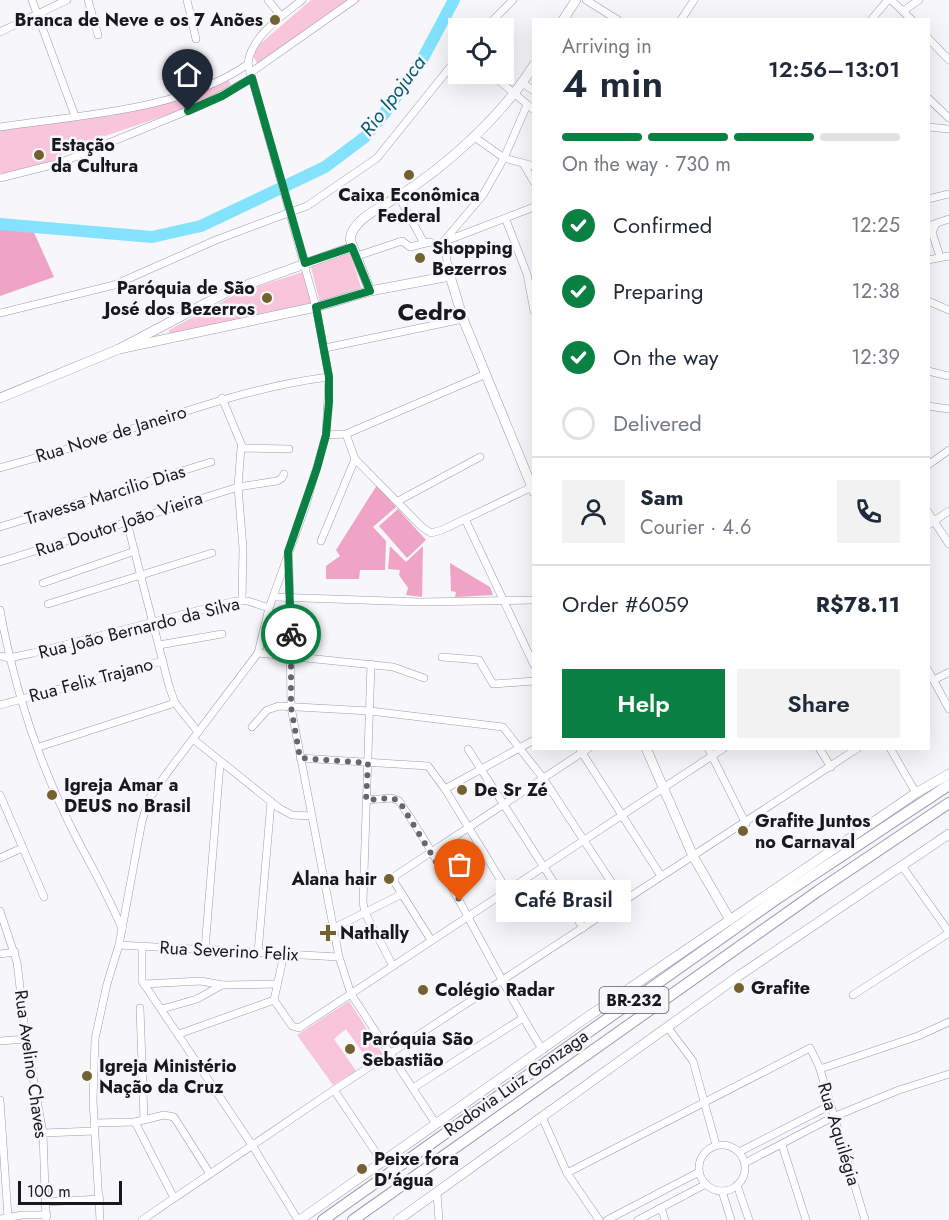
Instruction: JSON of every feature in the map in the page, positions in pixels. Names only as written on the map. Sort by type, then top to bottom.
[{"type":"highway","name":"Rodovia Luiz Gonzaga","points":[[323,1220],[778,898],[949,785]]},
{"type":"highway","name":"Rodovia Luiz Gonzaga","points":[[353,1220],[819,891],[949,803]]},
{"type":"main road","points":[[564,18],[576,0]]},
{"type":"main road","points":[[370,291],[352,247],[351,231],[356,225],[429,177],[473,136],[532,69]]},
{"type":"main road","points":[[0,398],[120,349],[227,292],[352,247]]},
{"type":"main road","points":[[120,349],[316,307],[370,291],[450,276],[463,319],[532,487]]},
{"type":"main road","points":[[647,750],[693,856],[730,920]]},
{"type":"main road","points":[[916,793],[949,774]]},
{"type":"main road","name":"BR-232","points":[[299,1220],[542,1049],[916,793]]},
{"type":"main road","name":"BR-232","points":[[398,1220],[740,975],[949,834]]},
{"type":"street","points":[[32,0],[75,116]]},
{"type":"street","points":[[0,32],[68,0]]},
{"type":"street","points":[[88,0],[98,35]]},
{"type":"street","points":[[188,0],[196,39]]},
{"type":"street","points":[[268,0],[281,16]]},
{"type":"street","points":[[100,1220],[95,1127],[95,1039],[107,984],[119,945],[142,821],[150,799],[258,653],[269,609],[306,505],[326,435],[329,377],[325,348],[305,263],[248,64],[249,54],[255,45],[281,16],[302,0]]},
{"type":"street","points":[[0,178],[60,163],[204,104],[251,76],[354,0]]},
{"type":"street","points":[[495,18],[513,0]]},
{"type":"street","points":[[586,0],[615,18]]},
{"type":"street","points":[[682,18],[694,0]]},
{"type":"street","points":[[873,18],[889,0],[910,18]]},
{"type":"street","points":[[903,11],[919,0]]},
{"type":"street","points":[[930,40],[949,60]]},
{"type":"street","points":[[0,127],[114,113],[201,88],[225,78],[248,64]]},
{"type":"street","points":[[0,313],[114,285],[216,240],[291,214],[319,199],[377,158],[448,70]]},
{"type":"street","points":[[521,82],[532,90]]},
{"type":"street","points":[[502,84],[532,109]]},
{"type":"street","points":[[930,100],[949,118]]},
{"type":"street","points":[[450,276],[444,245],[478,203],[504,158],[527,105]]},
{"type":"street","points":[[930,127],[949,129]]},
{"type":"street","points":[[473,136],[504,158],[531,164]]},
{"type":"street","points":[[930,199],[949,194]]},
{"type":"street","points":[[399,197],[424,243]]},
{"type":"street","points":[[357,256],[392,242],[402,241],[415,247],[430,242],[444,245],[532,208]]},
{"type":"street","points":[[940,257],[932,226],[949,219]]},
{"type":"street","points":[[506,220],[527,274],[532,300]]},
{"type":"street","points":[[930,260],[949,256]]},
{"type":"street","points":[[930,302],[949,310]]},
{"type":"street","points":[[325,348],[463,319]]},
{"type":"street","points":[[930,371],[949,376]]},
{"type":"street","points":[[326,435],[346,434],[486,374]]},
{"type":"street","name":"Rua Nove de Janeiro","points":[[0,468],[93,441],[222,398],[289,382],[329,377]]},
{"type":"street","points":[[222,398],[241,450],[238,486],[243,548],[242,600]]},
{"type":"street","points":[[930,406],[949,409]]},
{"type":"street","points":[[346,434],[355,459],[422,527],[431,533],[532,489]]},
{"type":"street","points":[[241,450],[289,449]]},
{"type":"street","points":[[930,464],[949,450]]},
{"type":"street","points":[[398,501],[480,457]]},
{"type":"street","points":[[321,541],[355,459]]},
{"type":"street","name":"Travessa Marcilio Dias","points":[[0,527],[211,462]]},
{"type":"street","name":"Rua Doutor João Vieira","points":[[0,562],[238,486],[277,481],[284,474]]},
{"type":"street","points":[[949,511],[931,523],[949,544]]},
{"type":"street","points":[[465,519],[532,661]]},
{"type":"street","points":[[127,522],[176,703],[198,732]]},
{"type":"street","points":[[43,583],[135,551]]},
{"type":"street","points":[[288,552],[291,599],[291,707],[310,816],[339,957],[351,994],[436,1124]]},
{"type":"street","points":[[48,604],[212,553]]},
{"type":"street","points":[[274,597],[532,600]]},
{"type":"street","name":"Rua João Bernardo da Silva","points":[[9,658],[154,624],[242,600],[269,609]]},
{"type":"street","points":[[0,610],[20,699],[69,821],[103,885],[122,929]]},
{"type":"street","points":[[159,645],[222,634]]},
{"type":"street","points":[[258,653],[393,667],[424,678]]},
{"type":"street","points":[[0,656],[9,658]]},
{"type":"street","points":[[442,657],[479,660],[493,684],[532,681]]},
{"type":"street","name":"Rua Felix Trajano","points":[[0,705],[163,661]]},
{"type":"street","points":[[371,664],[363,888],[365,913],[393,966]]},
{"type":"street","points":[[934,680],[949,672]]},
{"type":"street","points":[[930,673],[949,709]]},
{"type":"street","points":[[39,747],[176,703]]},
{"type":"street","points":[[252,728],[272,707],[291,707],[370,711],[492,724],[507,730],[543,778],[583,843],[623,900]]},
{"type":"street","points":[[193,740],[220,764],[271,802],[292,815],[310,816]]},
{"type":"street","points":[[445,789],[532,741]]},
{"type":"street","points":[[468,749],[583,928]]},
{"type":"street","points":[[431,940],[394,880],[398,874],[583,750],[621,816],[660,876]]},
{"type":"street","points":[[709,750],[746,824]]},
{"type":"street","points":[[284,954],[274,1000],[292,1026],[299,1028],[721,750]]},
{"type":"street","points":[[820,750],[831,767]]},
{"type":"street","points":[[142,1220],[334,1090],[503,982],[660,876],[746,824],[855,750]]},
{"type":"street","points":[[891,750],[916,793]]},
{"type":"street","points":[[300,758],[428,766],[445,789],[508,892]]},
{"type":"street","points":[[205,949],[220,764]]},
{"type":"street","points":[[0,795],[6,814],[44,897]]},
{"type":"street","points":[[366,800],[396,798],[469,917],[542,1049]]},
{"type":"street","points":[[258,952],[271,802]]},
{"type":"street","points":[[0,858],[22,848]]},
{"type":"street","points":[[853,995],[949,933],[902,866]]},
{"type":"street","points":[[332,929],[402,894]]},
{"type":"street","name":"Rua Avelino Chaves","points":[[0,912],[15,952],[26,1039],[43,1133],[46,1218]]},
{"type":"street","name":"Rua Severino Felix","points":[[119,945],[339,957]]},
{"type":"street","points":[[142,946],[142,981],[252,1145],[299,1220]]},
{"type":"street","points":[[0,954],[15,952]]},
{"type":"street","points":[[142,981],[201,981],[222,985],[277,984]]},
{"type":"street","points":[[162,1009],[197,999],[222,985]]},
{"type":"street","points":[[179,1034],[274,1000]]},
{"type":"street","points":[[140,1008],[144,1119]]},
{"type":"street","points":[[413,1088],[523,1018]]},
{"type":"street","points":[[820,1069],[918,1036],[949,1022]]},
{"type":"street","points":[[668,1028],[690,1056],[717,1145]]},
{"type":"street","points":[[0,1041],[26,1039]]},
{"type":"street","name":"Rua Aquilégia","points":[[705,1102],[812,1049],[865,1220]]},
{"type":"street","points":[[745,1163],[833,1118],[899,1090],[949,1074]]},
{"type":"street","points":[[334,1090],[383,1163]]},
{"type":"street","points":[[0,1100],[8,1217]]},
{"type":"street","points":[[567,1173],[705,1102]]},
{"type":"street","points":[[739,1152],[829,1106]]},
{"type":"street","points":[[43,1133],[135,1122],[164,1115],[174,1117],[210,1174]]},
{"type":"street","points":[[542,1117],[567,1173],[599,1220]]},
{"type":"street","points":[[135,1122],[174,1198]]},
{"type":"street","points":[[717,1145],[724,1145],[739,1152],[745,1163],[744,1175],[737,1185],[722,1191],[706,1185],[699,1172],[704,1152],[717,1145]]},
{"type":"street","points":[[782,1145],[806,1220]]},
{"type":"street","points":[[607,1220],[699,1172]]},
{"type":"street","points":[[638,1220],[706,1185]]},
{"type":"street","points":[[737,1185],[749,1220]]},
{"type":"street","points":[[722,1191],[731,1220]]},
{"type":"street","points":[[437,1193],[439,1220]]},
{"type":"street","points":[[47,1202],[100,1199]]},
{"type":"street","points":[[661,1208],[665,1220]]},
{"type":"street","points":[[0,1220],[8,1217],[46,1218]]},
{"type":"shaded area","points":[[311,0],[361,0],[261,70],[253,56],[259,45]]},
{"type":"shaded area","points":[[228,80],[231,84],[205,102],[64,150],[59,160],[5,175],[0,173],[0,128],[77,117],[111,116]]},
{"type":"shaded area","points":[[0,227],[32,228],[54,277],[0,296]]},
{"type":"shaded area","points":[[351,253],[361,288],[320,303],[311,267]]},
{"type":"shaded area","points":[[303,272],[312,301],[310,305],[172,335],[169,333],[169,330],[240,292]]},
{"type":"shaded area","points":[[377,485],[396,507],[373,527],[386,541],[385,570],[360,570],[359,579],[326,579],[326,566],[340,556],[336,550]]},
{"type":"shaded area","points":[[398,509],[426,540],[407,558],[379,526]]},
{"type":"shaded area","points":[[390,546],[406,562],[423,546],[422,597],[406,595],[408,588],[399,575],[400,570],[388,569]]},
{"type":"shaded area","points":[[450,563],[490,587],[493,595],[455,597],[456,592],[451,591]]},
{"type":"shaded area","points":[[284,605],[288,609],[285,644],[275,650],[268,650],[264,643],[272,609]]},
{"type":"shaded area","points":[[349,1001],[383,1054],[367,1059],[346,1029],[334,1039],[356,1071],[333,1085],[297,1035]]},
{"type":"waterway","name":"Rio Ipojuca","points":[[0,224],[152,237],[201,226],[325,167],[365,137],[384,114],[423,58],[454,0]]},
{"type":"way so far","points":[[291,634],[291,707],[300,758],[368,763],[366,800],[396,798],[399,801],[460,901]]},
{"type":"place","name":"Branca de Neve e os 7 Anões","points":[[275,20]]},
{"type":"place","name":"Estação da Cultura","points":[[39,155]]},
{"type":"place","name":"Caixa Econômica Federal","points":[[409,175]]},
{"type":"place","name":"Shopping Bezerros","points":[[420,258]]},
{"type":"place","name":"Paróquia de São José dos Bezerros","points":[[267,298]]},
{"type":"place","name":"De Sr Zé","points":[[462,790]]},
{"type":"place","name":"Igreja Amar a DEUS no Brasil","points":[[52,795]]},
{"type":"place","name":"Grafite Juntos no Carnaval","points":[[743,831]]},
{"type":"place","name":"Alana hair","points":[[389,879]]},
{"type":"place","name":"Café Brasil","points":[[460,901]]},
{"type":"place","name":"Nathally","points":[[328,933]]},
{"type":"place","name":"Grafite","points":[[739,988]]},
{"type":"place","name":"Colégio Radar","points":[[423,990]]},
{"type":"place","name":"Paróquia São Sebastião","points":[[350,1049]]},
{"type":"place","name":"Igreja Ministério Nação da Cruz","points":[[87,1076]]},
{"type":"place","name":"Peixe fora D'água","points":[[362,1169]]},
{"type":"district","name":"Cedro","points":[[432,311]]},
{"type":"route","points":[[188,111],[222,96],[252,78],[305,263],[352,247],[370,291],[316,307],[329,377],[329,402],[326,435],[317,468],[288,552],[291,634]]}]
